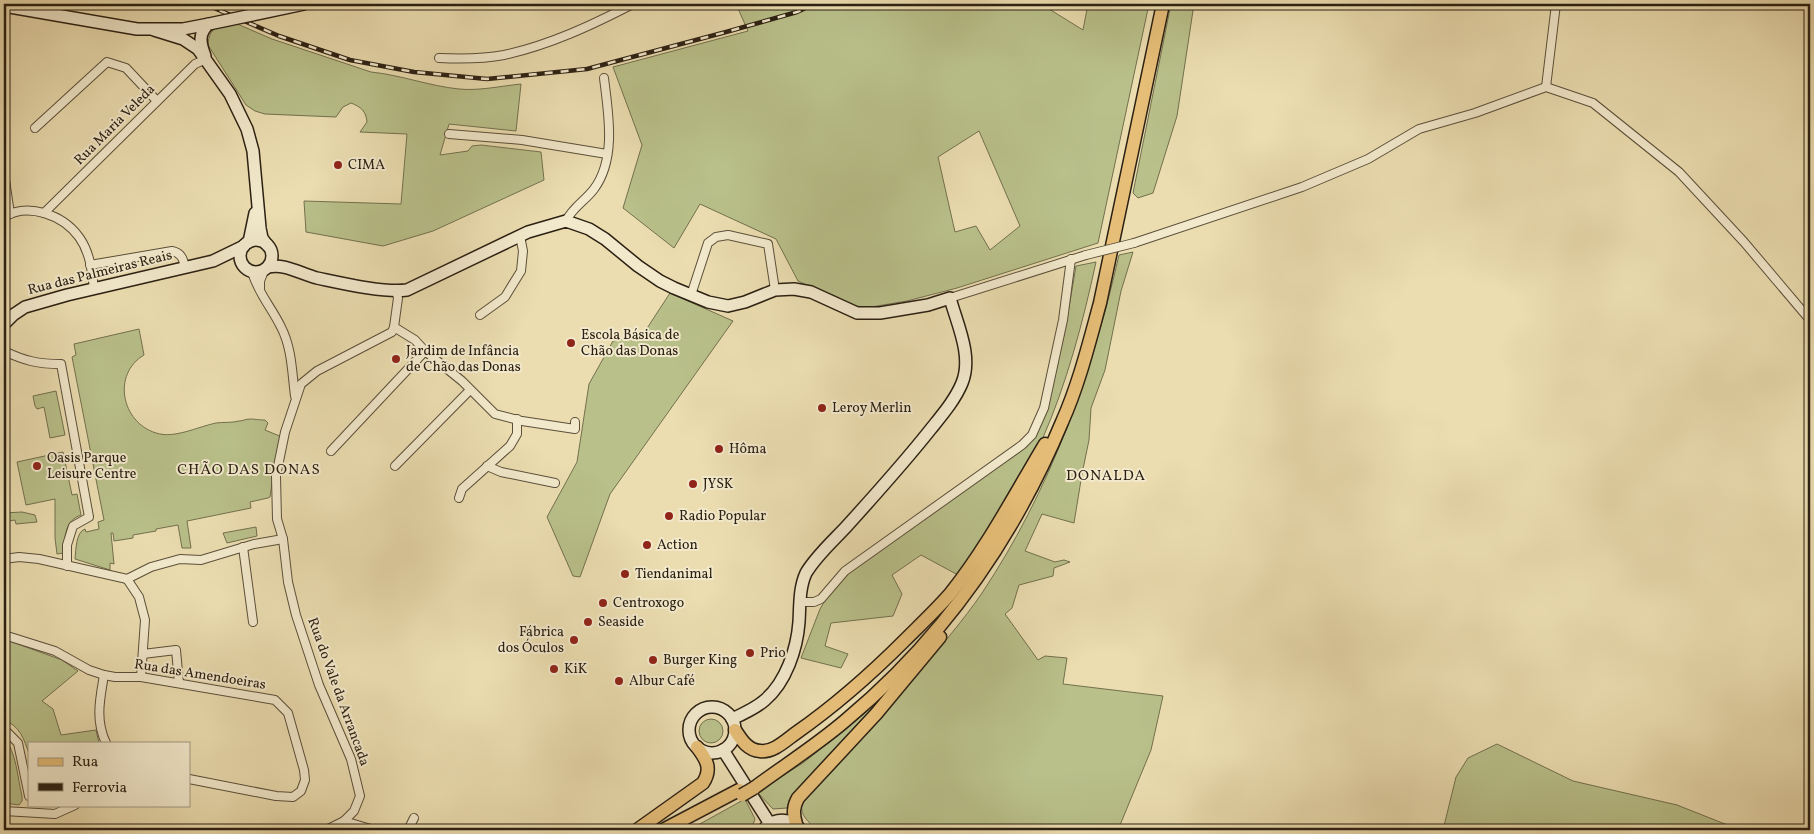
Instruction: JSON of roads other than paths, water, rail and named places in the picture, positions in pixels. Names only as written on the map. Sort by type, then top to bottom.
[{"type":"main road","points":[[753,785],[852,709],[922,638],[952,602],[988,550],[1030,475],[1045,444],[1075,366],[1091,309],[1155,4]]},
{"type":"main road","points":[[799,827],[793,814],[798,798],[906,680],[939,639],[976,588],[1026,506],[1063,421],[1079,377],[1100,303],[1164,4]]},
{"type":"main road","points":[[675,830],[753,785],[812,747],[846,720],[898,672],[932,635],[983,570],[1025,502],[1063,421]]},
{"type":"main road","points":[[734,725],[743,743],[748,747],[759,751],[767,751],[803,728],[859,685],[949,594],[977,556],[1045,444]]},
{"type":"main road","points":[[637,830],[703,783],[708,772],[708,766],[706,758],[697,747]]},
{"type":"main road","points":[[663,830],[740,792]]},
{"type":"street","points":[[183,34],[263,8],[297,4]]},
{"type":"street","points":[[439,58],[465,59],[504,55],[554,40],[593,25],[633,4]]},
{"type":"street","points":[[1546,88],[1556,4]]},
{"type":"street","points":[[4,6],[101,24],[183,34],[192,33],[202,47]]},
{"type":"street","points":[[206,59],[200,38],[204,29],[209,24]]},
{"type":"street","points":[[183,34],[206,59],[230,94],[247,129],[253,151],[260,228],[262,238],[269,248],[272,257],[257,269]]},
{"type":"street","name":"Rua Maria Veleda","points":[[44,213],[195,64],[206,59]]},
{"type":"street","points":[[35,128],[107,62],[126,68],[158,101]]},
{"type":"street","points":[[566,221],[572,211],[594,188],[602,173],[610,133],[604,78]]},
{"type":"street","points":[[213,261],[257,269],[276,266],[316,277],[396,291],[407,290],[528,232],[566,221],[589,229],[605,238],[638,266],[660,281],[708,302],[728,306],[745,302],[775,290],[794,289],[811,292],[857,313],[880,314],[928,305],[1071,259],[1134,243],[1302,187],[1368,159],[1419,129],[1475,113],[1546,88],[1593,103],[1679,172],[1744,242],[1810,320]]},
{"type":"street","points":[[449,134],[522,140],[607,154]]},
{"type":"street","points":[[4,173],[7,216],[26,211],[44,213],[55,217],[79,237],[87,252],[94,289]]},
{"type":"street","points":[[257,204],[247,244],[240,257],[257,269],[262,296],[282,328],[291,354],[295,399]]},
{"type":"street","points":[[691,295],[708,243],[716,237],[728,235],[768,244],[775,290]]},
{"type":"street","points":[[480,314],[505,298],[521,272],[523,251],[520,236]]},
{"type":"street","points":[[213,261],[256,240],[299,272]]},
{"type":"street","points":[[90,265],[172,251],[178,253],[185,267]]},
{"type":"street","points":[[800,602],[814,602],[821,599],[844,571],[1022,445],[1032,435],[1044,408],[1050,386],[1063,320],[1071,259]]},
{"type":"street","name":"Rua das Palmeiras Reais","points":[[4,325],[24,307],[213,261]]},
{"type":"street","points":[[396,291],[398,298],[394,326],[415,340],[425,351],[462,381],[495,414],[575,429],[575,422]]},
{"type":"street","points":[[734,725],[765,700],[784,675],[798,632],[802,583],[812,566],[895,474],[944,412],[962,382],[966,369],[965,356],[950,298]]},
{"type":"street","name":"Rua do Vale da Arrancada","points":[[326,830],[344,821],[354,811],[360,796],[351,759],[319,685],[296,615],[288,582],[283,539],[277,519],[276,476],[285,432],[301,384],[317,371],[392,332],[394,326]]},
{"type":"street","points":[[331,451],[425,351]]},
{"type":"street","points":[[4,352],[27,361],[42,364],[61,364],[90,517],[73,526],[67,545],[67,566]]},
{"type":"street","points":[[395,466],[470,390]]},
{"type":"street","points":[[459,498],[462,489],[510,446],[517,434],[517,419]]},
{"type":"street","points":[[487,466],[501,472],[555,483]]},
{"type":"street","points":[[126,580],[151,567],[180,559],[201,560],[243,547],[283,539]]},
{"type":"street","points":[[243,547],[253,622]]},
{"type":"street","points":[[4,560],[19,557],[39,559],[126,580],[139,597],[145,620],[141,676]]},
{"type":"street","name":"Rua das Amendoeiras","points":[[4,636],[55,651],[89,670],[104,675],[115,677],[141,676],[275,700],[288,713],[305,780],[300,791],[293,797],[276,796],[190,779]]},
{"type":"street","points":[[143,654],[176,650],[178,683]]},
{"type":"street","points":[[104,675],[99,704],[100,730],[106,742]]},
{"type":"street","points":[[704,708],[718,708],[729,714],[734,725],[731,742],[722,750],[709,752],[697,747],[691,739],[689,731],[690,724],[698,712],[704,708]]},
{"type":"street","points":[[4,729],[18,743],[28,791]]},
{"type":"street","points":[[722,750],[767,827],[783,820],[799,827]]},
{"type":"street","points":[[4,811],[32,809],[55,814],[73,806]]},
{"type":"street","points":[[408,830],[414,818]]},
{"type":"street","points":[[344,821],[374,830]]},
{"type":"railway","points":[[205,4],[279,36],[350,60],[414,72],[487,79],[587,69],[797,12],[814,4]]},
{"type":"place","name":"CIMA","points":[[338,165]]},
{"type":"place","name":"Escola Básica de Chão das Donas","points":[[571,343]]},
{"type":"place","name":"Jardim de Infância de Chão das Donas","points":[[396,359]]},
{"type":"place","name":"Leroy Merlin","points":[[822,408]]},
{"type":"place","name":"Hôma","points":[[719,449]]},
{"type":"place","name":"Oasis Parque Leisure Centre","points":[[37,466]]},
{"type":"place","name":"JYSK","points":[[693,484]]},
{"type":"place","name":"Radio Popular","points":[[669,516]]},
{"type":"place","name":"Action","points":[[647,545]]},
{"type":"place","name":"Tiendanimal","points":[[625,574]]},
{"type":"place","name":"Centroxogo","points":[[603,603]]},
{"type":"place","name":"Seaside","points":[[588,622]]},
{"type":"place","name":"Fábrica dos Óculos","points":[[574,640]]},
{"type":"place","name":"Prio","points":[[750,653]]},
{"type":"place","name":"Burger King","points":[[653,660]]},
{"type":"place","name":"KiK","points":[[554,669]]},
{"type":"place","name":"Albur Café","points":[[619,681]]},
{"type":"district","name":"CHÃO DAS DONAS","points":[[249,470]]},
{"type":"district","name":"DONALDA","points":[[1106,476]]}]
